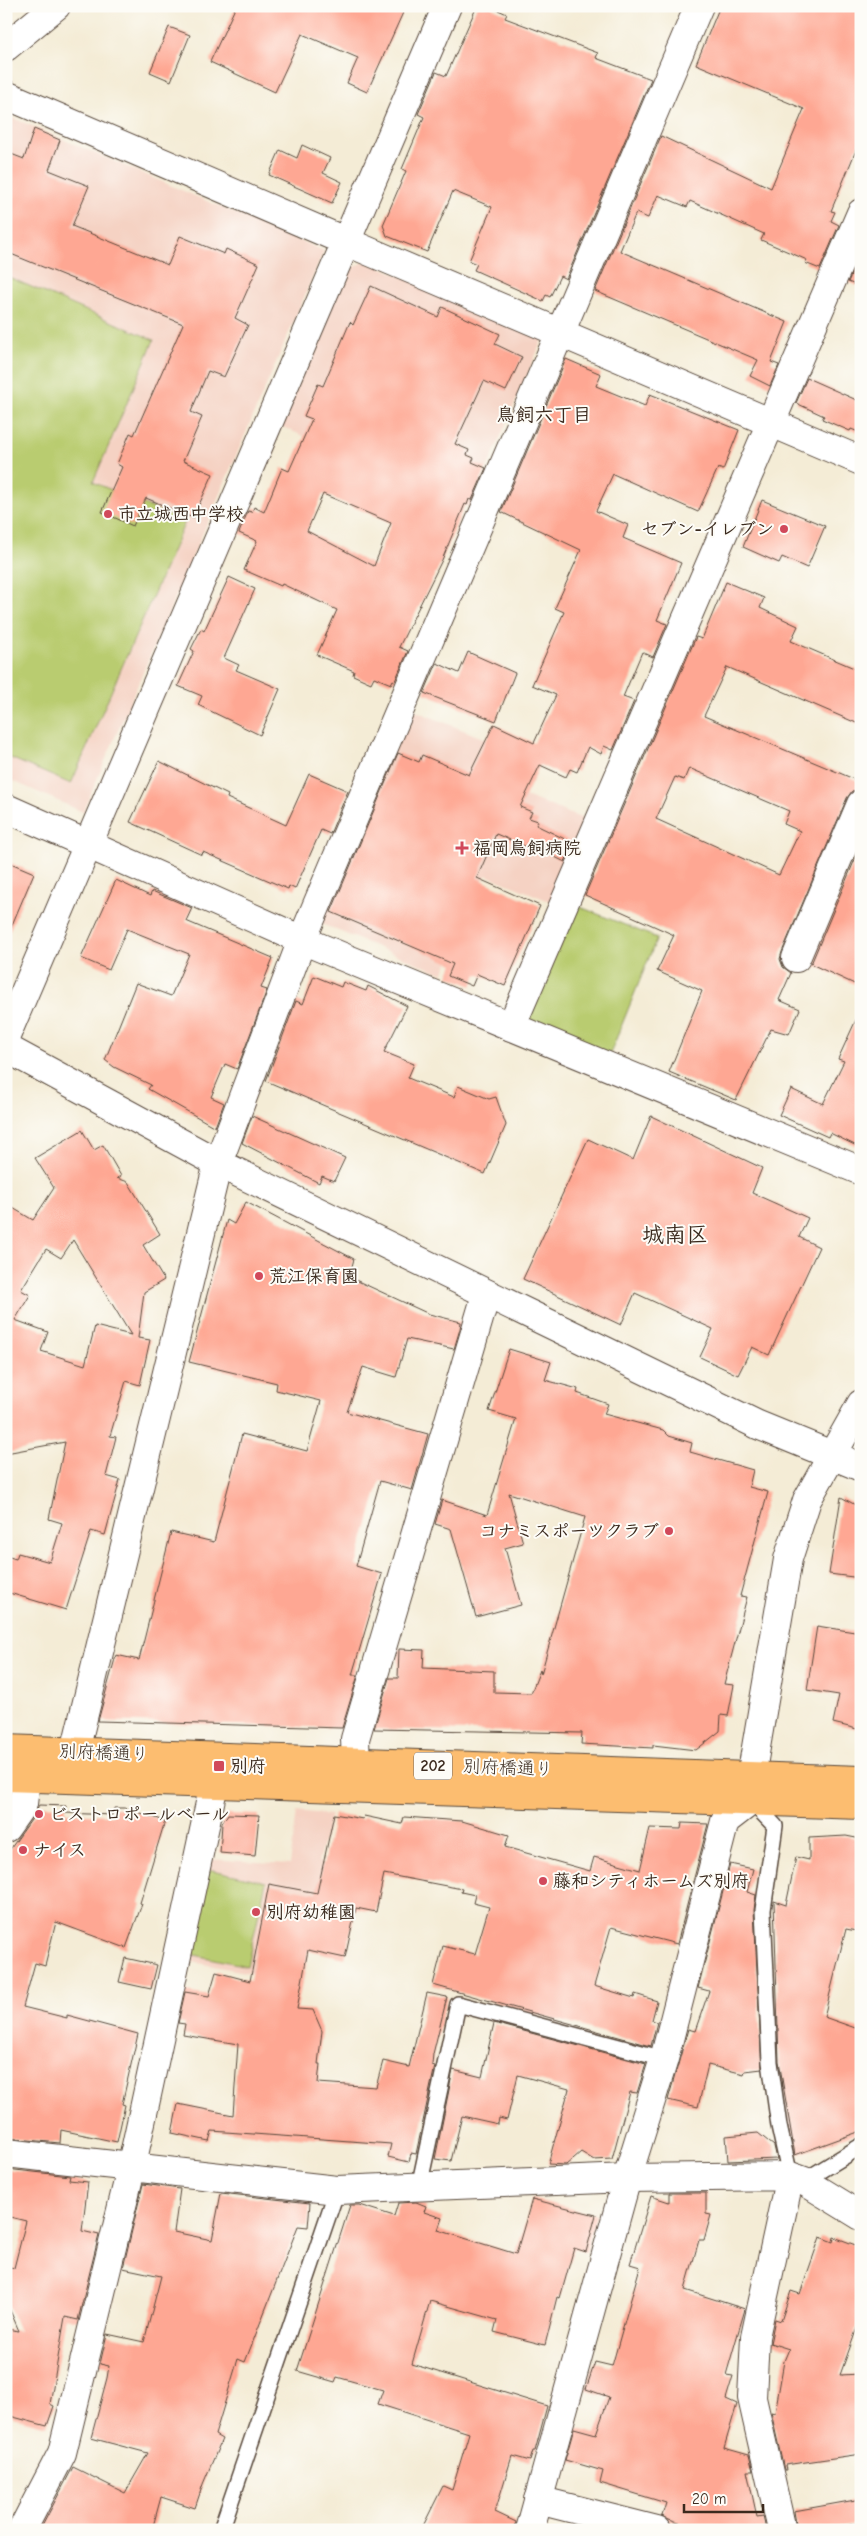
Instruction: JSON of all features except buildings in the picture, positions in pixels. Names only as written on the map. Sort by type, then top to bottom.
[{"type":"highway","name":"別府橋通り","points":[[6,1749],[356,1763],[751,1789],[861,1805]]},
{"type":"highway","name":"別府橋通り","points":[[16,1778],[214,1784],[751,1789],[861,1780]]},
{"type":"street","points":[[6,47],[56,6]]},
{"type":"street","points":[[6,1036],[447,6]]},
{"type":"street","points":[[6,1828],[23,1804],[16,1778],[75,1751],[218,1164],[302,940],[699,6]]},
{"type":"street","points":[[6,94],[861,461]]},
{"type":"street","points":[[511,1027],[861,213]]},
{"type":"street","points":[[796,958],[861,804]]},
{"type":"street","points":[[6,808],[302,940],[861,1171]]},
{"type":"street","points":[[6,1048],[218,1164],[758,1425],[861,1467]]},
{"type":"street","points":[[356,1763],[355,1739],[486,1295]]},
{"type":"street","points":[[530,2530],[627,2178],[664,2059],[725,1821],[751,1789],[788,1559],[806,1500],[861,1404]]},
{"type":"street","points":[[22,2530],[62,2453],[132,2169],[214,1784]]},
{"type":"street","points":[[6,2153],[132,2169],[337,2190],[627,2178],[797,2179],[861,2216]]},
{"type":"street","points":[[782,2530],[752,2398],[755,2337],[797,2179]]},
{"type":"street","points":[[538,2500],[657,2530]]},
{"type":"lane","points":[[751,1789],[776,1826],[763,1920],[770,2062],[779,2126],[797,2179],[861,2146]]},
{"type":"lane","points":[[419,2186],[458,2004],[664,2059]]},
{"type":"lane","points":[[221,2530],[337,2190]]},
{"type":"shaded area","name":"市立城西中学校","points":[[6,115],[324,251],[83,812],[6,778]]},
{"type":"shaded area","points":[[366,261],[543,338],[470,508],[278,425],[345,272]]},
{"type":"shaded area","name":"福岡鳥飼病院","points":[[404,706],[505,747],[490,782],[588,821],[554,903],[486,875],[443,974],[319,923]]},
{"type":"shaded area","name":"別府幼稚園","points":[[297,1811],[331,1815],[318,1862],[328,1864],[303,1983],[182,1960],[207,1859],[290,1864]]},
{"type":"green space","points":[[6,276],[154,340],[93,482],[185,522],[71,784],[6,756]]},
{"type":"green space","points":[[573,904],[657,938],[610,1054],[526,1020]]},
{"type":"green space","points":[[208,1869],[266,1882],[247,1966],[190,1954]]},
{"type":"place","name":"市立城西中学校","points":[[108,514]]},
{"type":"place","name":"セブン-イレブン","points":[[784,529]]},
{"type":"place","name":"福岡鳥飼病院","points":[[462,848]]},
{"type":"place","name":"荒江保育園","points":[[259,1276]]},
{"type":"place","name":"コナミスポーツクラブ","points":[[669,1531]]},
{"type":"place","name":"別府","points":[[219,1766]]},
{"type":"place","name":"ビストロポールべール","points":[[39,1814]]},
{"type":"place","name":"ナイス","points":[[23,1850]]},
{"type":"place","name":"藤和シティホームズ別府","points":[[543,1881]]},
{"type":"place","name":"別府幼稚園","points":[[256,1912]]},
{"type":"district","name":"鳥飼六丁目","points":[[544,415]]},
{"type":"district","name":"城南区","points":[[675,1235]]}]
